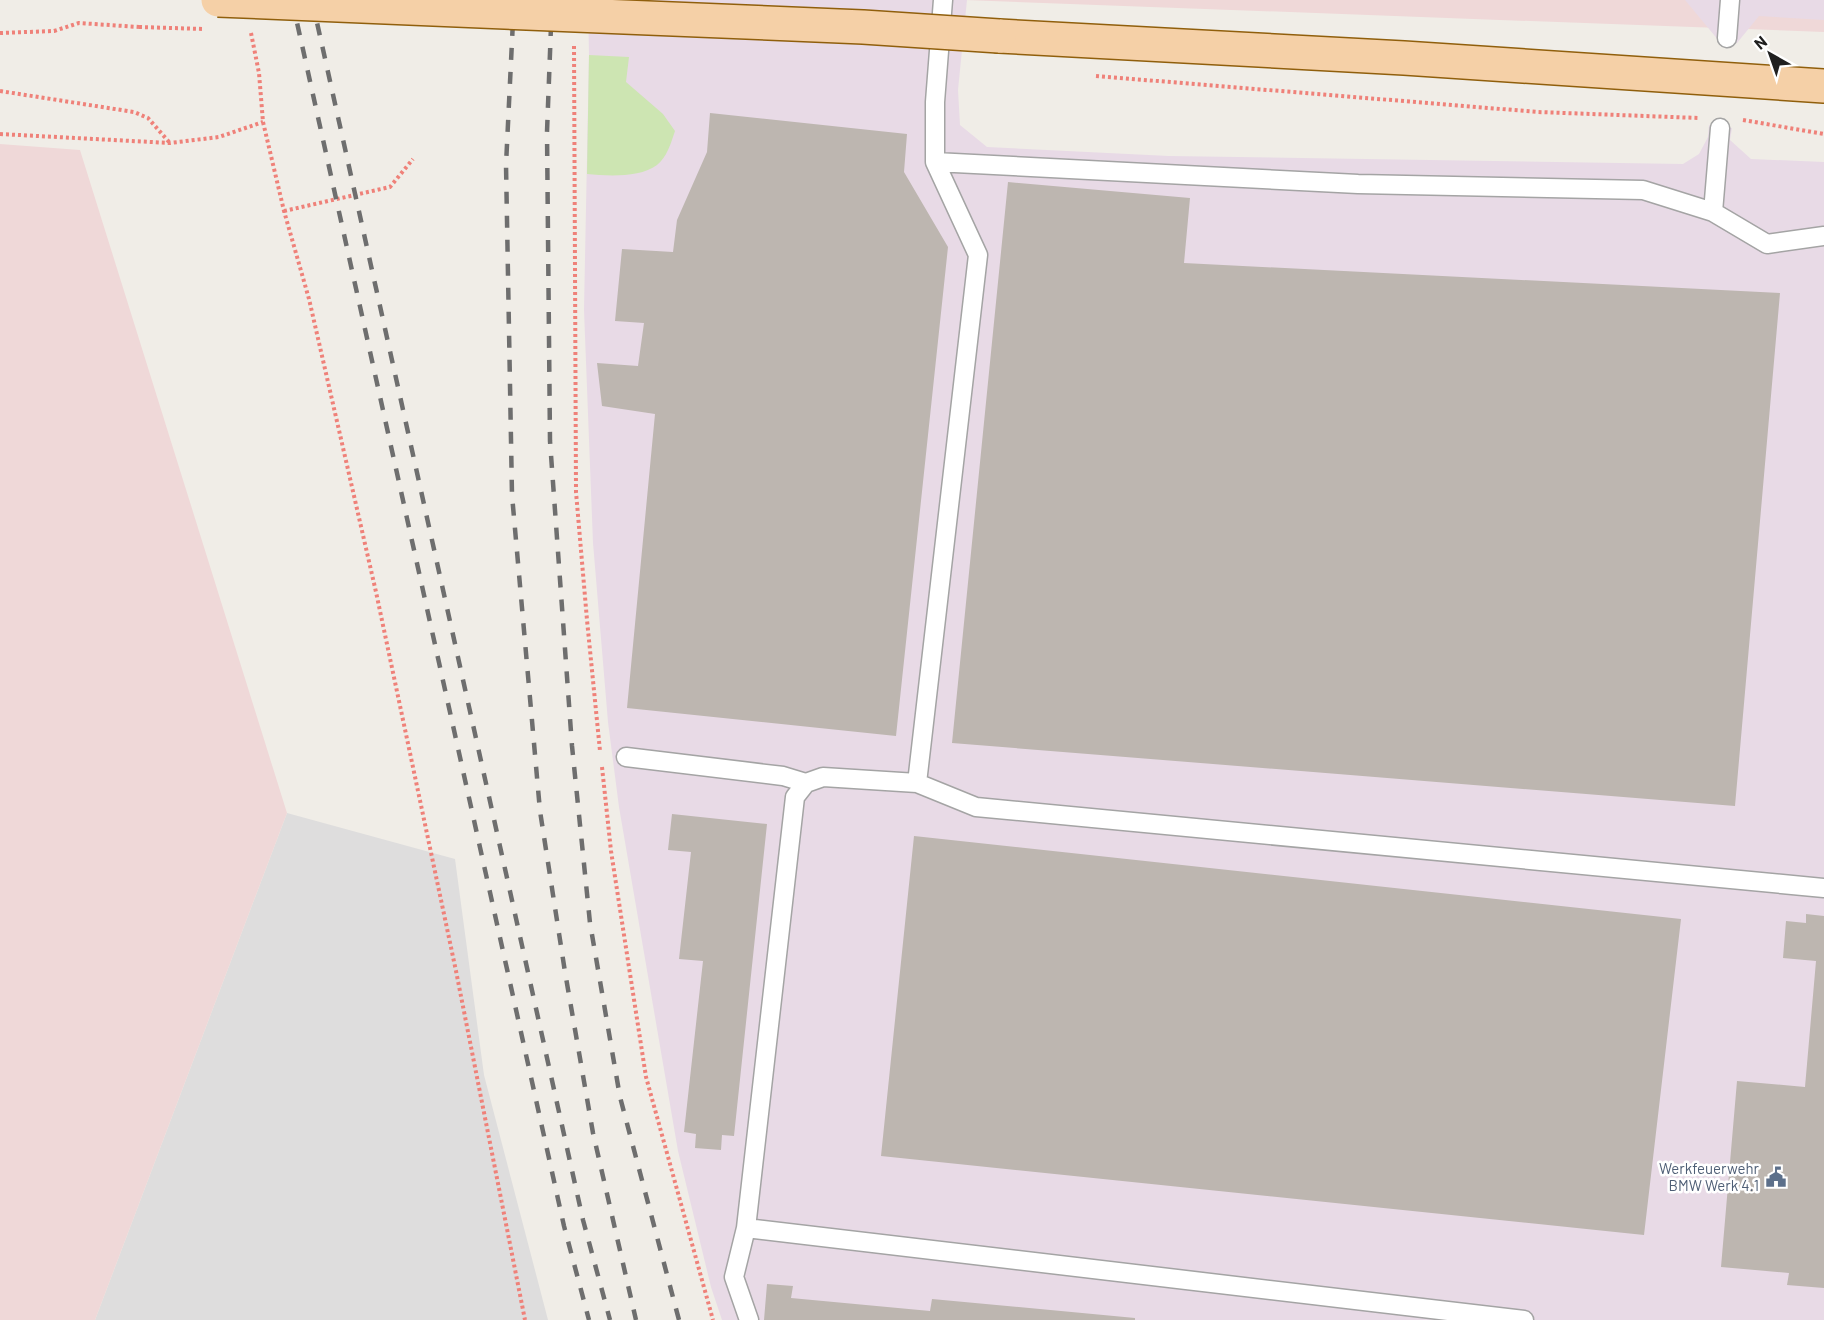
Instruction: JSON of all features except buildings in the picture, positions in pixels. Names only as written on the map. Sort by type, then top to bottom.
[{"type":"main road","points":[[218,0],[851,26],[1404,58],[1824,86]]},
{"type":"lane","points":[[917,783],[978,255],[935,162],[935,102],[943,0]]},
{"type":"lane","points":[[1727,38],[1730,0]]},
{"type":"lane","points":[[1713,212],[1721,122]]},
{"type":"lane","points":[[935,162],[1358,184],[1643,190],[1713,212],[1767,244],[1824,236]]},
{"type":"lane","points":[[626,757],[783,776],[806,783]]},
{"type":"lane","points":[[749,1320],[734,1277],[746,1228],[795,797],[806,783],[823,777],[917,783],[976,807],[1824,888]]},
{"type":"lane","points":[[746,1228],[1524,1320]]},
{"type":"path","points":[[0,33],[54,31],[79,23],[139,27]]},
{"type":"path","points":[[250,32],[260,73],[264,122],[284,211],[309,298],[376,592],[456,971],[525,1320]]},
{"type":"path","points":[[574,43],[576,492],[600,750],[611,851],[646,1077],[713,1320]]},
{"type":"path","points":[[1086,75],[1538,112],[1721,122],[1743,120],[1824,134]]},
{"type":"path","points":[[0,91],[134,112],[148,118],[170,143]]},
{"type":"path","points":[[0,134],[170,143],[219,136],[264,122]]},
{"type":"path","points":[[284,211],[390,187],[413,159]]},
{"type":"shaded area","points":[[588,0],[967,0],[958,90],[960,125],[987,147],[1169,156],[1683,164],[1699,154],[1708,137],[1709,125],[1732,128],[1730,140],[1751,159],[1824,162],[1824,1320],[722,1320],[711,1287],[678,1151],[619,807],[608,722],[593,543],[584,310]]},
{"type":"shaded area","points":[[965,0],[1824,0],[1824,32]]},
{"type":"shaded area","points":[[1685,0],[1824,0],[1824,20],[1759,16],[1737,43],[1719,41]]},
{"type":"shaded area","points":[[0,144],[80,150],[287,813],[95,1320],[0,1320]]},
{"type":"shaded area","points":[[287,813],[455,859],[484,1075],[548,1320],[95,1320]]},
{"type":"green space","points":[[589,55],[629,57],[626,82],[663,114],[675,131],[668,150],[657,165],[633,174],[587,174]]},
{"type":"railway","points":[[292,0],[564,1226],[589,1320]]},
{"type":"railway","points":[[312,0],[583,1220],[610,1320]]},
{"type":"railway","points":[[514,0],[506,165],[512,495],[540,811],[593,1133],[636,1320]]},
{"type":"railway","points":[[552,0],[547,132],[550,441],[572,746],[590,923],[620,1097],[679,1320]]},
{"type":"place","name":"Werkfeuerwehr BMW Werk 4.1","points":[[1776,1177]]}]
